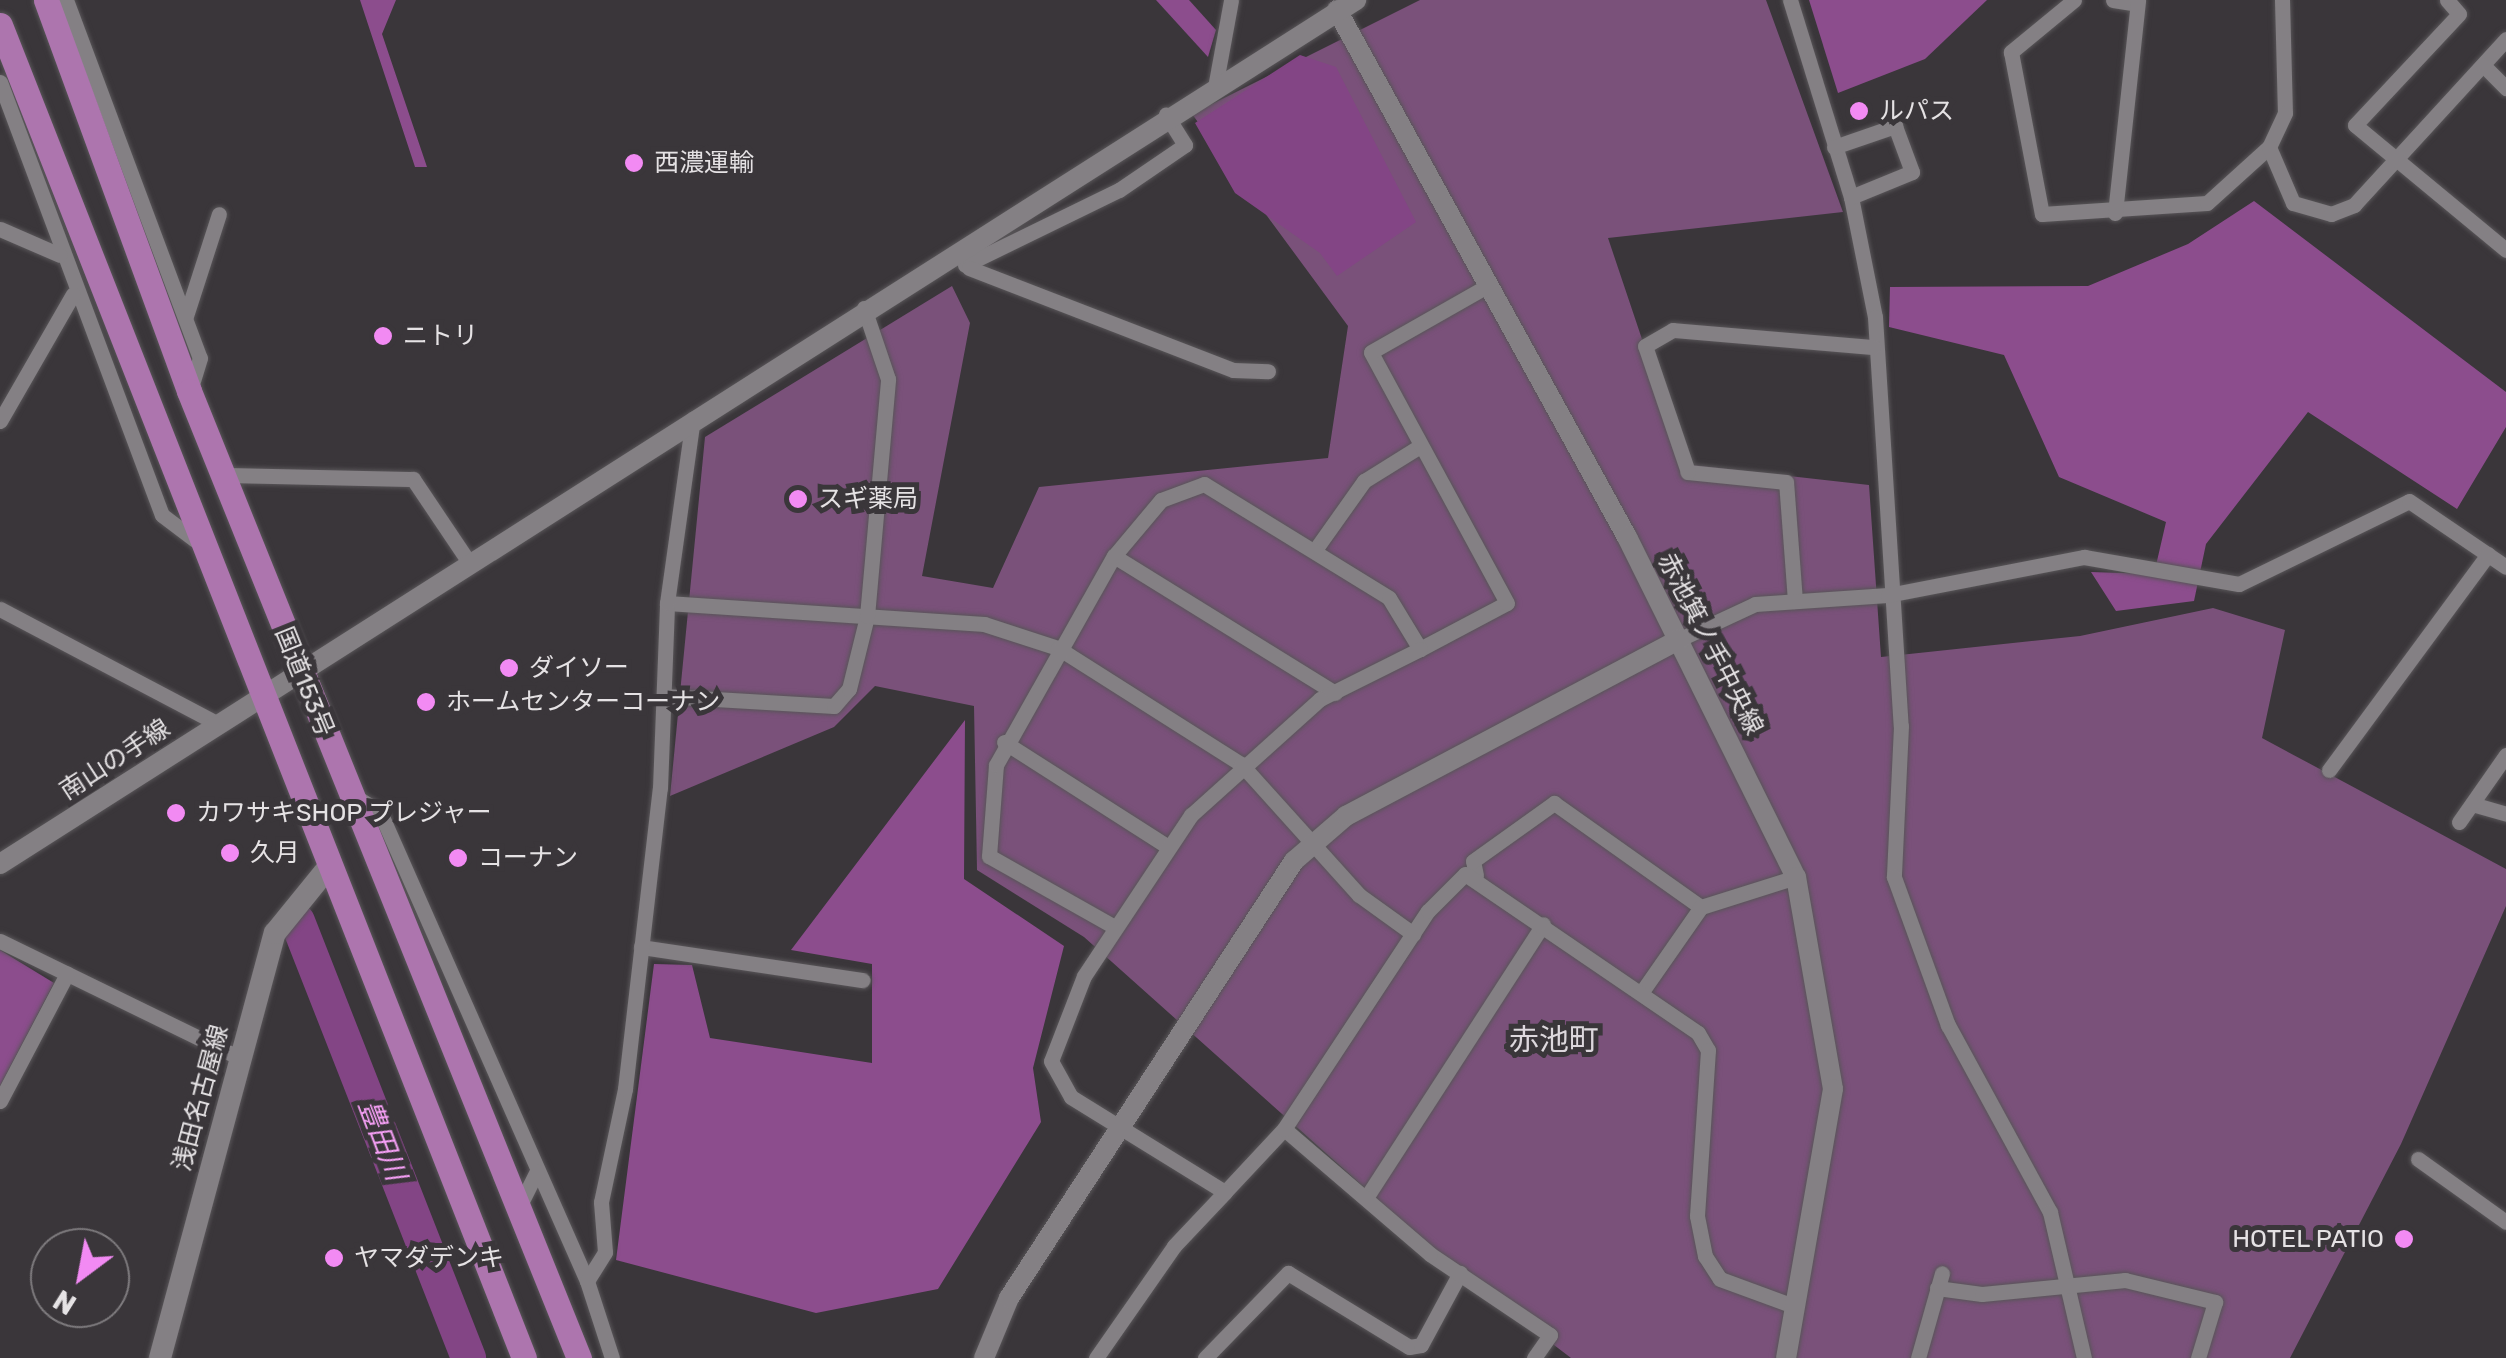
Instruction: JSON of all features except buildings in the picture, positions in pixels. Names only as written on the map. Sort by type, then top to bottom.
[{"type":"highway","name":"国道153号","points":[[46,0],[74,49],[131,194],[189,391],[578,1358]]},
{"type":"highway","name":"国道153号","points":[[0,25],[195,540],[524,1358]]},
{"type":"main road","name":"浅田名古屋線","points":[[160,1358],[275,933],[326,870]]},
{"type":"street","points":[[66,0],[74,49]]},
{"type":"street","points":[[1216,82],[1230,0]]},
{"type":"street","points":[[1790,0],[1850,196],[1873,347],[1888,594],[1901,726],[1894,877],[1948,1024],[2050,1212],[2071,1285],[2084,1358]]},
{"type":"street","points":[[2074,0],[2011,52],[2042,214],[2115,213],[2206,203],[2269,146],[2285,113],[2282,0]]},
{"type":"street","points":[[2112,0],[2138,2],[2115,213]]},
{"type":"street","points":[[2447,0],[2459,14],[2355,125],[2506,250]]},
{"type":"street","name":"南山の手線","points":[[0,864],[1216,82],[1346,5]]},
{"type":"street","name":"赤池箕ノ手中央線","points":[[1346,5],[1487,286],[1680,639],[1796,877],[1833,1089],[1786,1358]]},
{"type":"street","points":[[2269,146],[2292,203],[2331,214],[2354,205],[2506,39]]},
{"type":"street","points":[[2482,64],[2506,88]]},
{"type":"street","points":[[3,89],[37,125]]},
{"type":"street","points":[[3,89],[73,294],[162,515],[195,540]]},
{"type":"street","points":[[969,268],[1184,145],[1166,115]]},
{"type":"street","points":[[1834,147],[1895,126],[1912,172],[1850,196]]},
{"type":"street","points":[[131,194],[186,316],[200,358],[189,391]]},
{"type":"street","points":[[186,316],[218,214]]},
{"type":"street","points":[[0,229],[60,255]]},
{"type":"street","points":[[952,252],[969,268],[1232,370],[1268,370]]},
{"type":"street","points":[[1225,1192],[1062,1089],[1051,1061],[1113,926],[1165,845],[1241,764],[1335,693],[1507,603],[1371,352],[1487,286]]},
{"type":"street","points":[[0,422],[73,294]]},
{"type":"street","points":[[664,696],[834,706],[858,670],[867,616],[888,378],[864,308]]},
{"type":"street","points":[[1795,601],[1786,482],[1688,472],[1645,346],[1673,330],[1873,347]]},
{"type":"street","points":[[586,1281],[605,1252],[601,1202],[641,947],[664,696],[667,603],[694,416]]},
{"type":"street","points":[[1315,550],[1364,481],[1420,446]]},
{"type":"street","points":[[223,475],[413,479],[468,561]]},
{"type":"street","points":[[1113,926],[989,856],[984,840],[1004,742],[1114,556],[1161,500],[1204,484],[1389,598],[1420,649]]},
{"type":"street","points":[[984,1358],[1010,1298],[1267,890],[1315,841],[1450,757],[1680,639],[1720,614],[1795,601],[1888,594],[2084,557],[2239,584],[2409,501],[2506,567]]},
{"type":"street","points":[[2329,770],[2488,554]]},
{"type":"street","points":[[1114,556],[1335,693]]},
{"type":"street","points":[[667,603],[984,624],[1058,648],[1241,764],[1315,841],[1359,895],[1413,934]]},
{"type":"street","points":[[0,609],[218,724]]},
{"type":"street","points":[[1004,742],[1165,845]]},
{"type":"street","points":[[2459,822],[2506,755]]},
{"type":"street","points":[[348,792],[380,812],[586,1281],[612,1358]]},
{"type":"street","points":[[1701,906],[1554,802],[1473,861],[1476,874],[1641,993],[1708,1050],[1697,1216],[1706,1256],[1720,1279],[1796,1307]]},
{"type":"street","points":[[2472,804],[2506,814]]},
{"type":"street","points":[[1096,1358],[1174,1246],[1284,1128],[1413,934],[1455,878],[1476,874]]},
{"type":"street","points":[[1641,993],[1701,906],[1796,877]]},
{"type":"street","points":[[1366,1198],[1543,924]]},
{"type":"street","points":[[0,941],[240,1058]]},
{"type":"street","points":[[641,947],[863,980]]},
{"type":"street","points":[[0,1101],[67,974]]},
{"type":"street","points":[[1284,1128],[1460,1273],[1550,1334],[1534,1358]]},
{"type":"street","points":[[2418,1159],[2506,1222]]},
{"type":"street","points":[[518,1209],[537,1171]]},
{"type":"street","points":[[1205,1358],[1288,1273],[1409,1347],[1420,1345],[1460,1273]]},
{"type":"street","points":[[1918,1358],[1939,1280],[1982,1294],[2125,1280],[2215,1302],[2198,1358]]},
{"type":"shaded area","points":[[360,0],[396,0],[382,34],[427,167],[415,167]]},
{"type":"shaded area","points":[[1156,0],[1189,0],[1216,30],[1208,57]]},
{"type":"shaded area","points":[[1420,0],[1766,0],[1843,212],[1608,238],[1684,464],[1869,485],[1881,657],[2080,636],[2213,608],[2285,630],[2262,738],[2506,869],[2506,906],[2401,1144],[2290,1358],[1571,1358],[1460,1273],[1084,937],[977,870],[974,706],[875,686],[834,727],[670,796],[705,437],[952,286],[970,323],[922,576],[993,588],[1039,487],[1328,458],[1348,326],[1192,114]]},
{"type":"shaded area","points":[[1809,0],[1987,0],[1925,59],[1838,93]]},
{"type":"shaded area","points":[[1300,55],[1336,67],[1416,222],[1337,276],[1320,253],[1235,193],[1195,123]]},
{"type":"shaded area","points":[[2254,201],[2506,392],[2506,427],[2457,509],[2308,412],[2206,544],[2194,601],[2116,611],[2091,572],[2154,574],[2166,522],[2059,477],[2004,355],[1889,327],[1890,287],[2088,286],[2188,244]]},
{"type":"shaded area","points":[[965,720],[964,879],[1064,946],[1033,1068],[1041,1122],[938,1289],[816,1313],[616,1260],[654,964],[692,965],[710,1038],[872,1063],[872,964],[791,950]]},
{"type":"shaded area","points":[[0,950],[54,983],[0,1086]]},
{"type":"waterway","name":"豊田川","points":[[297,921],[468,1358]]},
{"type":"place","name":"ルパス","points":[[1859,111]]},
{"type":"place","name":"西濃運輸","points":[[634,163]]},
{"type":"place","name":"ニトリ","points":[[383,336]]},
{"type":"place","name":"スギ薬局","points":[[798,499]]},
{"type":"place","name":"ダイソー","points":[[509,668]]},
{"type":"place","name":"ホームセンターコーナン","points":[[426,702]]},
{"type":"place","name":"カワサキSHOP プレジャー","points":[[176,813]]},
{"type":"place","name":"久月","points":[[230,853]]},
{"type":"place","name":"コーナン","points":[[458,858]]},
{"type":"place","name":"HOTEL PATIO","points":[[2404,1239]]},
{"type":"place","name":"ヤマダデンキ","points":[[334,1258]]},
{"type":"district","name":"赤池町","points":[[1554,1040]]}]
